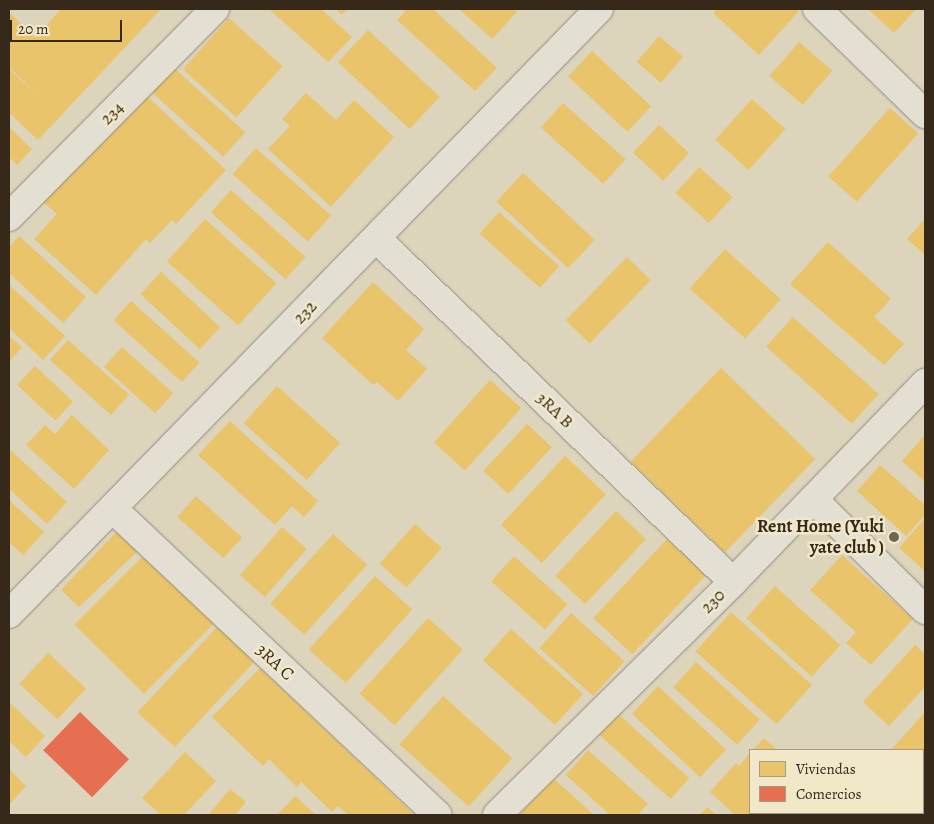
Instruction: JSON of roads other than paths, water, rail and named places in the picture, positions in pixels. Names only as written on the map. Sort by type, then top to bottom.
[{"type":"street","name":"234","points":[[9,217],[215,9]]},
{"type":"street","name":"232","points":[[9,614],[377,239],[599,9]]},
{"type":"street","points":[[818,9],[925,114]]},
{"type":"street","name":"3RA B","points":[[377,239],[733,582]]},
{"type":"street","name":"230","points":[[497,815],[733,582],[925,383]]},
{"type":"street","points":[[814,499],[925,610]]},
{"type":"street","name":"3RA C","points":[[113,509],[438,815]]},
{"type":"place","name":"Rent Home (Yuki yate club )","points":[[894,537]]}]
